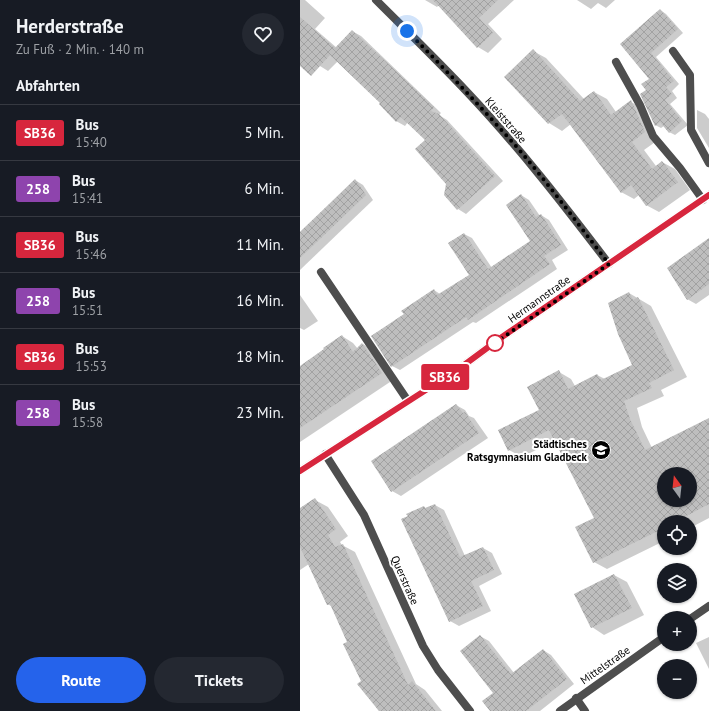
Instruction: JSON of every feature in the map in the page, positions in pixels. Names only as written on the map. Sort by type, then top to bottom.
[{"type":"street","name":"Kleiststraße","points":[[376,0],[468,92],[516,146],[558,197],[609,264]]},
{"type":"street","points":[[673,51],[690,75],[691,130],[709,163]]},
{"type":"street","points":[[616,62],[640,105],[653,136],[706,198]]},
{"type":"street","name":"Hermannstraße","points":[[300,470],[460,368],[706,198]]},
{"type":"street","points":[[321,272],[408,401]]},
{"type":"street","name":"Querstraße","points":[[325,454],[364,515],[423,646],[438,670],[470,711]]},
{"type":"street","points":[[697,614],[709,606]]},
{"type":"street","name":"Mittelstraße","points":[[560,711],[576,698],[657,642]]},
{"type":"street","points":[[576,698],[586,711]]},
{"type":"building","points":[[433,0],[498,0],[479,18],[493,33],[477,48]]},
{"type":"building","points":[[660,9],[678,29],[651,53],[674,81],[666,87],[672,94],[665,100],[682,121],[669,133],[660,122],[655,126],[640,94],[646,90],[641,84],[649,79],[620,44]]},
{"type":"building","points":[[300,17],[335,48],[352,30],[434,107],[431,111],[439,114],[495,176],[457,210],[444,195],[446,184],[415,149],[425,140],[401,117],[396,122],[379,104],[380,103],[330,55],[311,76],[300,66]]},
{"type":"building","points":[[533,49],[580,101],[594,91],[611,115],[631,100],[645,132],[632,142],[652,169],[662,161],[678,182],[646,206],[631,185],[621,193],[562,114],[548,124],[504,77]]},
{"type":"building","points":[[355,179],[366,195],[300,258],[300,232]]},
{"type":"building","points":[[521,194],[536,217],[541,214],[561,245],[544,256],[550,264],[468,320],[466,317],[391,367],[371,336],[404,314],[401,311],[434,289],[437,295],[469,275],[448,243],[464,233],[488,269],[530,241],[506,205]]},
{"type":"building","points":[[709,238],[709,284],[687,300],[667,268]]},
{"type":"building","points":[[629,292],[633,300],[638,297],[674,370],[649,383],[652,388],[624,401],[630,419],[645,450],[709,418],[709,504],[688,515],[657,515],[657,531],[593,563],[575,527],[594,518],[549,430],[508,451],[498,430],[539,410],[527,387],[559,370],[568,389],[597,374],[601,380],[632,365],[618,334],[608,303]]},
{"type":"building","points":[[342,335],[353,352],[362,343],[382,373],[300,428],[300,366]]},
{"type":"building","points":[[456,404],[463,413],[465,412],[479,433],[391,492],[371,461]]},
{"type":"building","points":[[315,498],[336,529],[328,535],[335,547],[343,544],[408,685],[412,681],[436,711],[379,711],[357,684],[361,681],[343,644],[347,642],[330,604],[327,605],[300,547],[300,508]]},
{"type":"building","points":[[435,504],[460,557],[483,547],[494,570],[471,581],[483,606],[449,622],[401,519],[408,516],[406,514],[424,506],[425,508]]},
{"type":"building","points":[[614,574],[632,608],[591,628],[574,594]]},
{"type":"building","points":[[480,635],[511,674],[543,649],[567,679],[526,711],[490,711],[482,701],[493,693],[460,651]]},
{"type":"bus line","name":"SB36","points":[[300,471],[460,368],[502,337],[709,195]]},
{"type":"place","name":"Städtisches Ratsgymnasium Gladbeck","points":[[601,450]]},
{"type":"route","points":[[407,31],[468,92],[516,146],[558,197],[609,264],[492,345],[495,343]]}]
